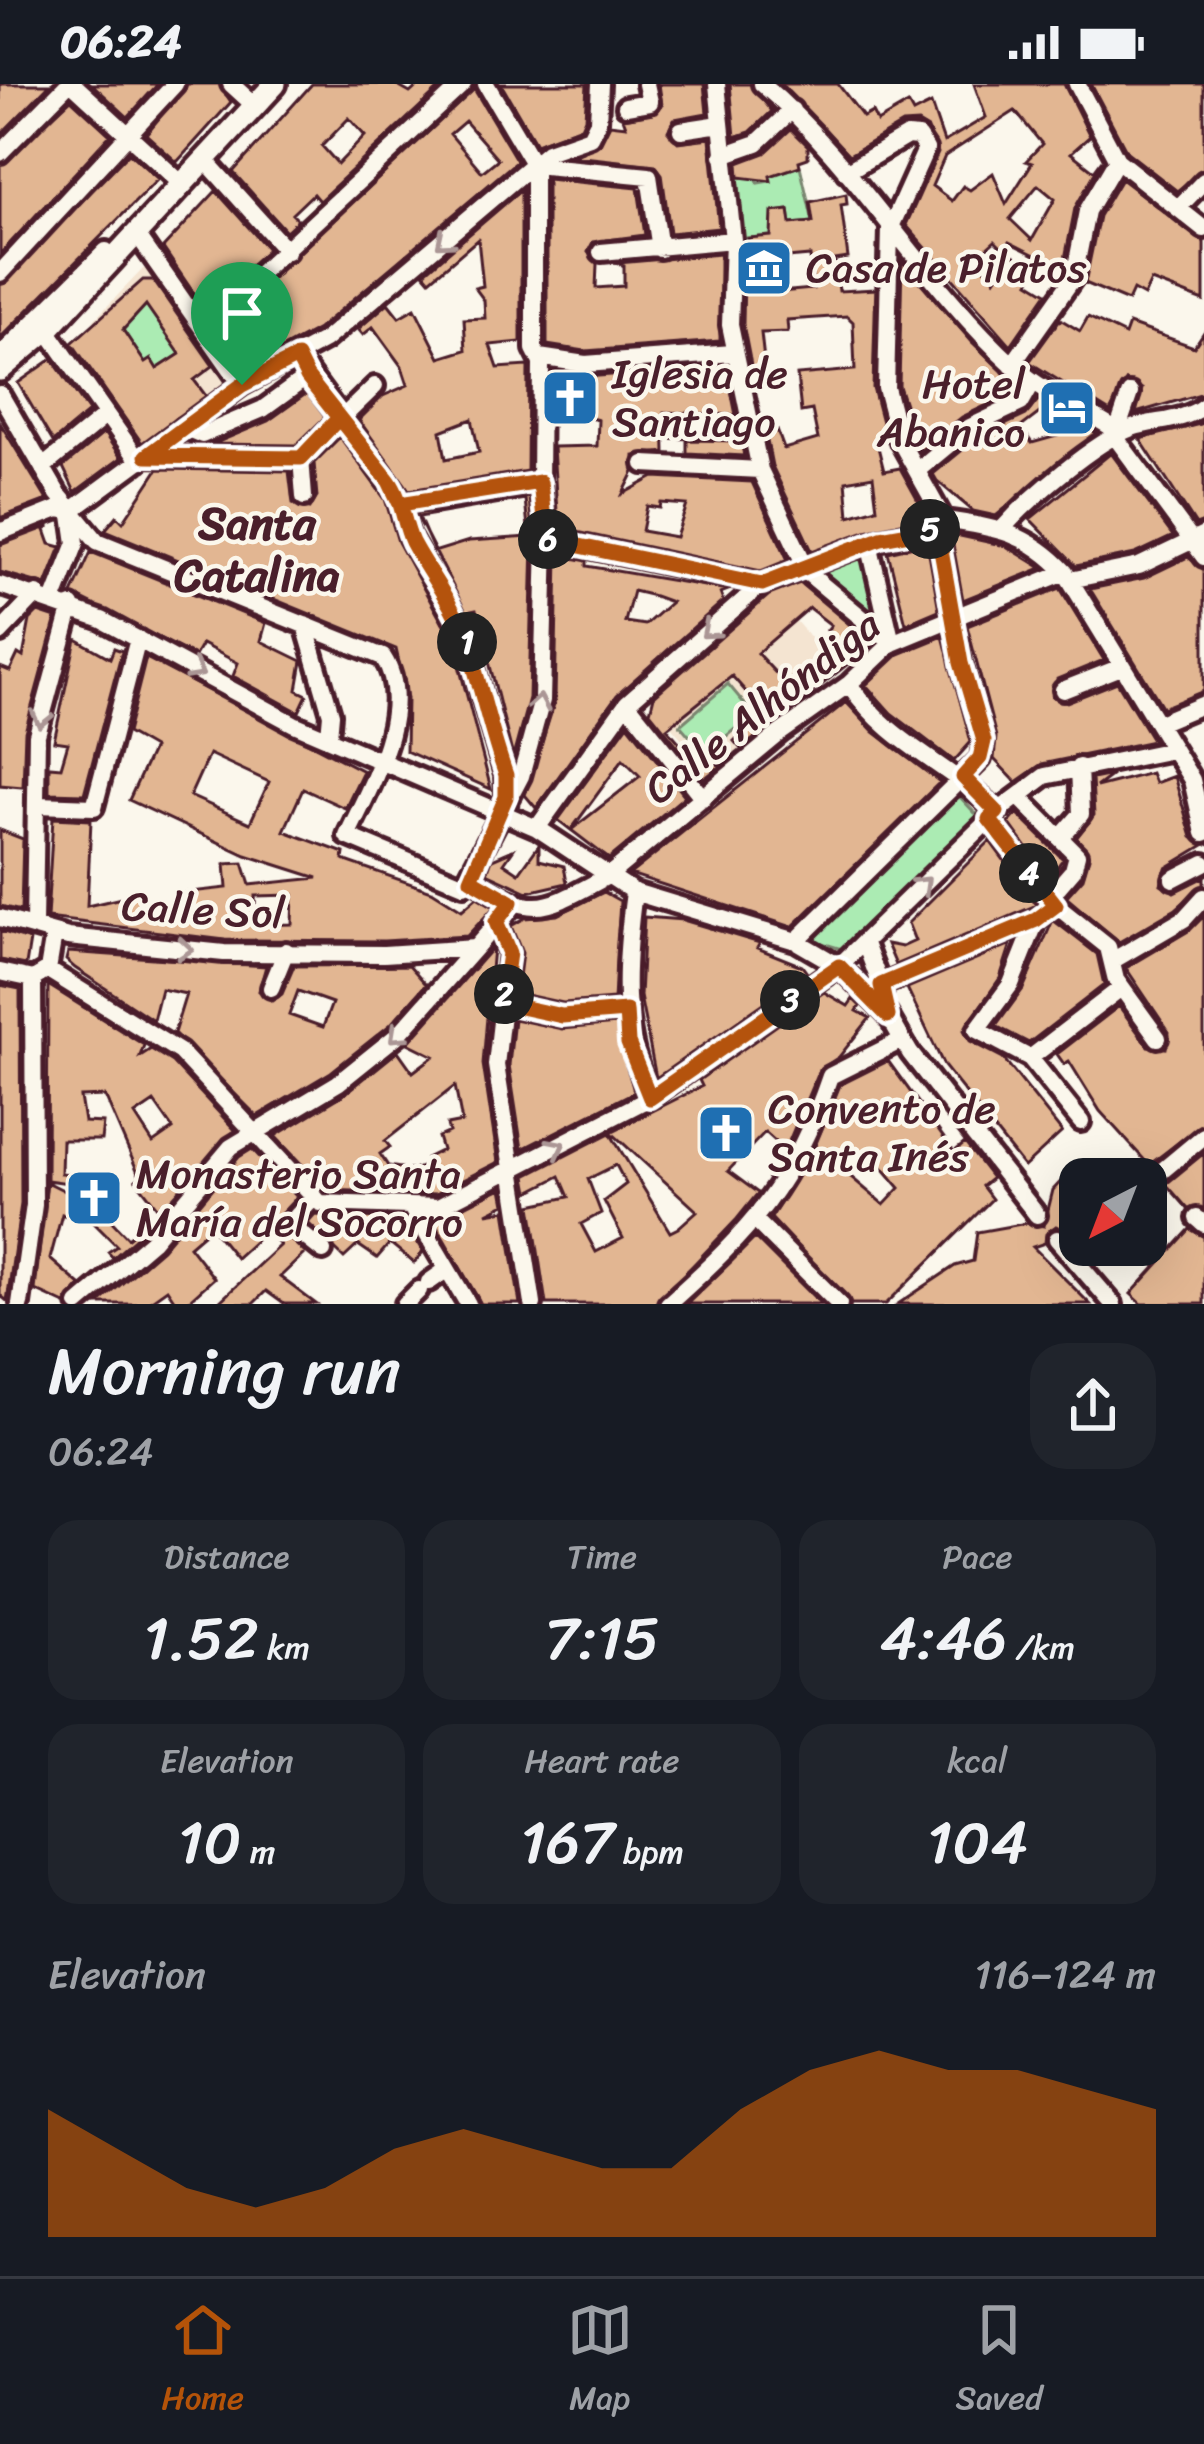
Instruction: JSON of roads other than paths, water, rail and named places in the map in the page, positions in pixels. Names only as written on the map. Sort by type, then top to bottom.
[{"type":"main road","points":[[0,370],[47,330],[137,235],[179,182],[205,160],[255,97],[275,84]]},
{"type":"street","points":[[0,153],[70,84],[179,182]]},
{"type":"street","points":[[0,273],[175,84]]},
{"type":"street","points":[[0,356],[179,182],[255,97],[231,84]]},
{"type":"street","points":[[202,327],[464,84]]},
{"type":"street","points":[[0,394],[71,511],[98,541],[388,663],[392,737],[347,836],[460,886],[471,879],[503,804],[521,776],[542,700],[546,539],[540,482],[539,357],[534,349],[534,165],[487,84]]},
{"type":"street","points":[[0,532],[58,509],[71,511],[242,385],[325,340],[555,148],[594,134],[600,84]]},
{"type":"street","points":[[626,106],[650,103],[646,84]]},
{"type":"street","points":[[717,84],[733,240],[733,353],[760,470],[806,568],[892,643]]},
{"type":"street","points":[[761,84],[792,110],[890,229],[1012,364],[1116,435],[1197,538],[1204,557]]},
{"type":"street","points":[[1077,84],[1118,160],[1204,229]]},
{"type":"street","points":[[723,155],[757,143],[792,110]]},
{"type":"street","points":[[681,130],[720,124]]},
{"type":"street","points":[[796,941],[963,777],[980,758],[984,741],[953,620],[941,524],[919,469],[900,441],[886,388],[890,229],[925,162],[926,149],[918,137],[908,136],[846,172]]},
{"type":"street","points":[[205,160],[287,251]]},
{"type":"street","points":[[1012,364],[1074,277],[1087,212],[1118,160]]},
{"type":"street","points":[[534,165],[650,176],[660,249]]},
{"type":"street","points":[[1178,208],[1204,181]]},
{"type":"street","points":[[137,235],[242,385]]},
{"type":"street","points":[[602,252],[733,240]]},
{"type":"street","points":[[47,330],[105,416],[142,459],[301,458],[375,386]]},
{"type":"street","points":[[539,357],[585,364],[733,353]]},
{"type":"street","points":[[297,357],[307,377],[389,481],[409,536],[465,637],[506,775],[503,804]]},
{"type":"street","points":[[183,427],[202,435],[250,417],[307,377]]},
{"type":"street","points":[[919,469],[970,427],[1021,403],[1033,382]]},
{"type":"street","points":[[1116,435],[1130,393]]},
{"type":"street","points":[[1003,528],[1022,507],[1116,435],[1200,413]]},
{"type":"street","points":[[43,467],[105,416]]},
{"type":"street","points":[[674,427],[748,428]]},
{"type":"street","points":[[301,458],[304,497]]},
{"type":"street","points":[[644,464],[760,470]]},
{"type":"street","points":[[400,504],[540,482]]},
{"type":"street","points":[[34,925],[37,735],[54,600],[76,543],[71,511]]},
{"type":"street","points":[[537,828],[627,703],[762,584],[869,543],[941,524],[1003,528],[1045,551],[1068,576],[1172,750],[1198,778],[1204,833]]},
{"type":"street","name":"Calle Alhóndiga","points":[[512,906],[530,909],[555,902],[608,876],[780,733],[849,685],[892,643],[1068,576],[1139,566],[1197,538]]},
{"type":"street","points":[[546,539],[762,584]]},
{"type":"street","points":[[869,543],[892,643]]},
{"type":"street","points":[[0,585],[54,600],[138,639],[294,724],[503,804],[634,892],[796,941],[839,966],[888,1016],[1037,1215]]},
{"type":"street","points":[[0,633],[54,600]]},
{"type":"street","points":[[305,625],[331,714],[329,736]]},
{"type":"street","points":[[38,805],[94,807],[138,639]]},
{"type":"street","points":[[1063,690],[1121,667]]},
{"type":"street","points":[[849,685],[887,733],[963,777],[1052,902],[1102,939],[1121,988],[1158,1038]]},
{"type":"street","points":[[627,703],[704,798]]},
{"type":"street","points":[[1159,723],[1204,704]]},
{"type":"street","points":[[0,972],[48,975],[180,1052],[314,1199],[412,1209],[437,1207],[650,1098],[839,966],[993,815],[1045,776],[1172,750]]},
{"type":"street","points":[[1061,837],[1081,814],[1079,766]]},
{"type":"street","points":[[1019,798],[1077,855],[1076,863],[1036,920],[1011,984],[977,1030],[1030,1058],[1081,1122]]},
{"type":"street","points":[[1173,879],[1204,863]]},
{"type":"street","points":[[78,1304],[147,1246],[209,1168],[252,1133],[295,1112],[369,1060],[439,995],[512,906],[471,879]]},
{"type":"street","points":[[634,892],[628,1043],[650,1098]]},
{"type":"street","points":[[1112,961],[1184,920],[1204,897]]},
{"type":"street","name":"Calle Sol","points":[[0,918],[61,936],[224,953],[405,953],[475,948]]},
{"type":"street","points":[[881,985],[1036,920]]},
{"type":"street","points":[[496,922],[509,953],[496,1065],[532,1304]]},
{"type":"street","points":[[20,1299],[34,1205],[48,975],[61,936]]},
{"type":"street","points":[[864,941],[888,1016]]},
{"type":"street","points":[[271,988],[286,951]]},
{"type":"street","points":[[1030,1058],[1121,988]]},
{"type":"street","points":[[502,1003],[562,1016],[626,1011]]},
{"type":"street","points":[[668,1304],[757,1222],[830,1076],[902,1040]]},
{"type":"street","points":[[1167,1167],[1204,1136]]},
{"type":"street","points":[[314,1199],[290,1224],[323,1251]]},
{"type":"street","points":[[412,1209],[468,1304]]},
{"type":"street","points":[[757,1222],[839,1304]]},
{"type":"street","points":[[1057,1239],[1113,1304]]},
{"type":"street","points":[[418,1292],[446,1270]]},
{"type":"place","name":"Casa de Pilatos","points":[[764,268]]},
{"type":"place","name":"Iglesia de Santiago","points":[[570,398]]},
{"type":"place","name":"Hotel Abanico","points":[[1067,408]]},
{"type":"place","name":"Convento de Santa Inés","points":[[726,1133]]},
{"type":"place","name":"Monasterio Santa María del Socorro","points":[[94,1198]]},
{"type":"district","name":"Santa Catalina","points":[[257,550]]}]
